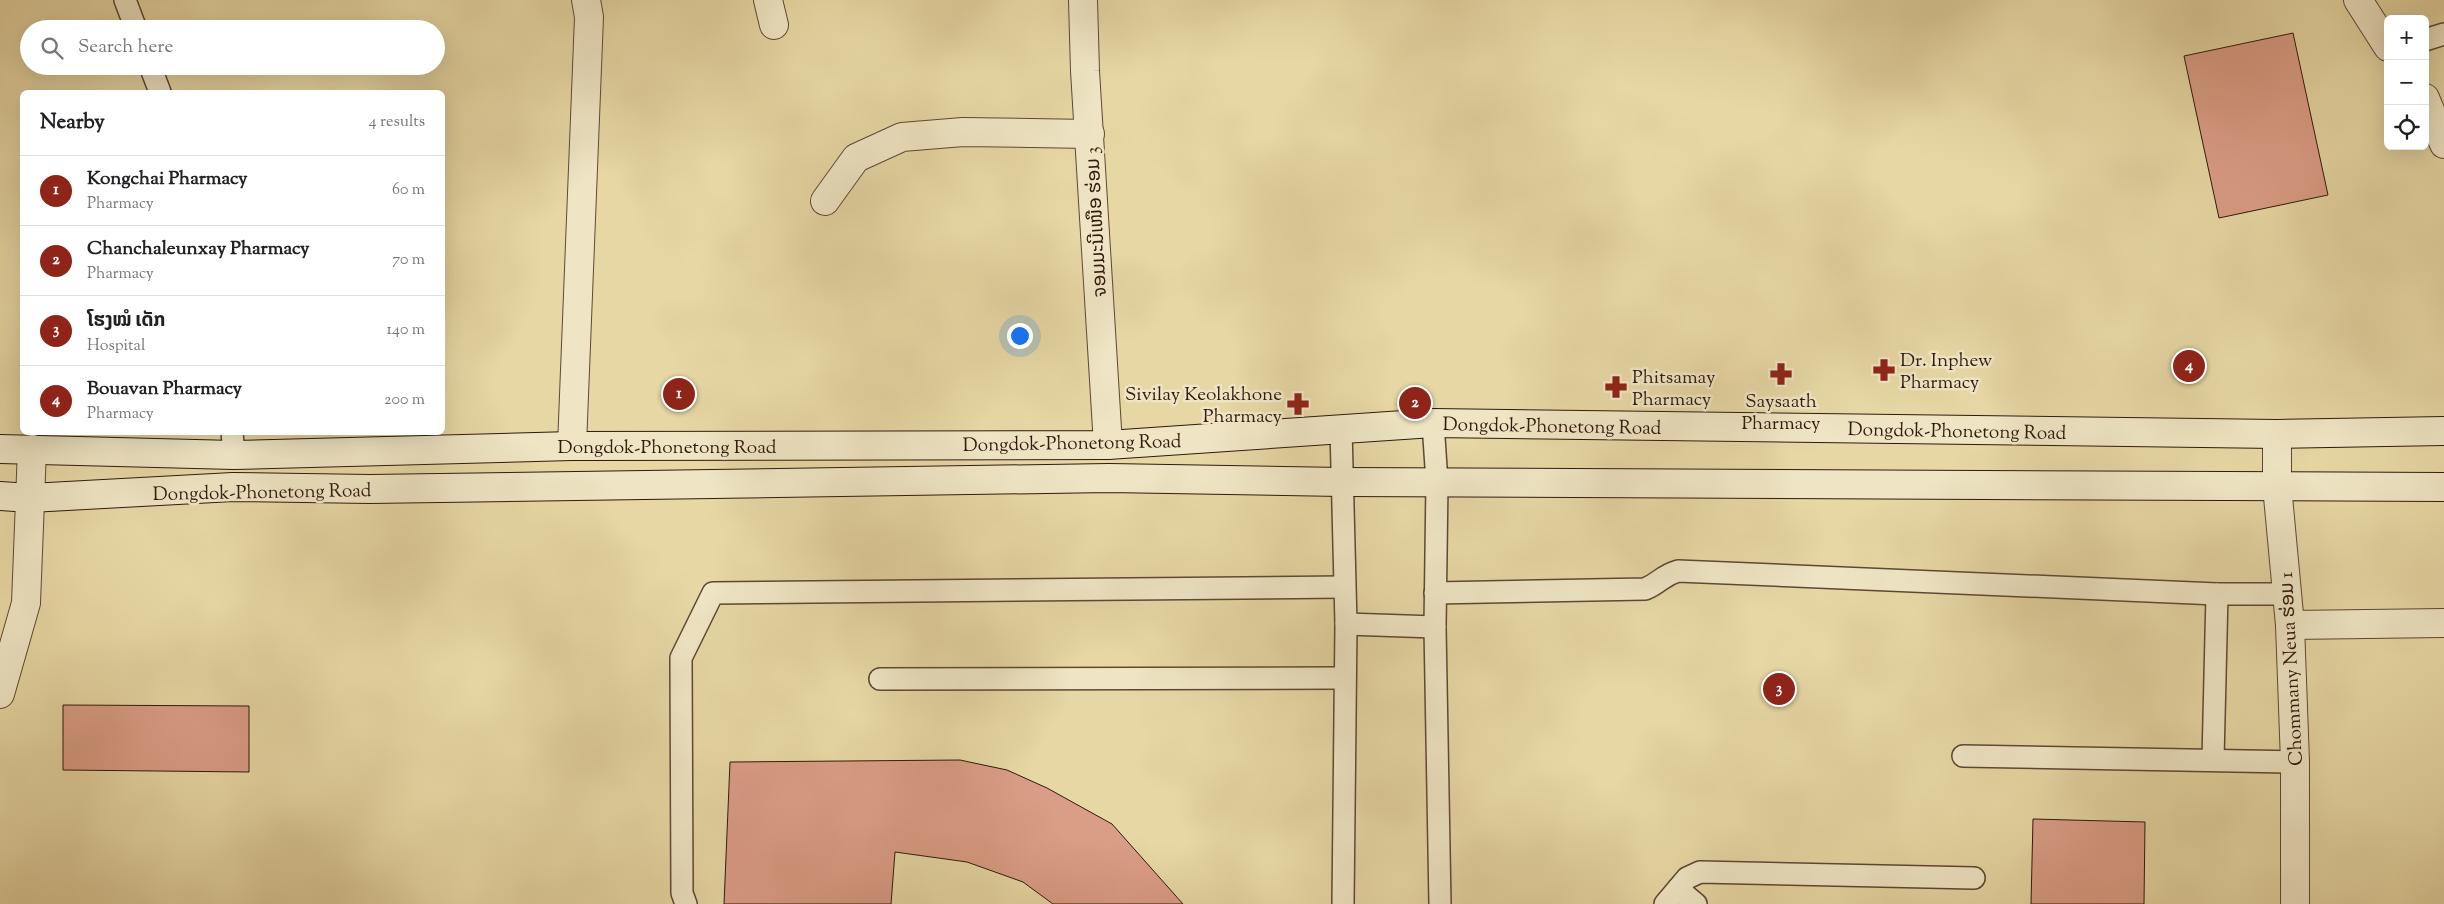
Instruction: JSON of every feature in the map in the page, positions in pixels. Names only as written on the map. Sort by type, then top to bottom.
[{"type":"main road","points":[[572,446],[589,17],[586,0]]},
{"type":"main road","name":"ຈອມມະນີເໜືອ ຮ່ອມ 3","points":[[1083,0],[1084,71],[1090,134],[1108,445]]},
{"type":"main road","points":[[2358,0],[2384,41]]},
{"type":"main road","points":[[2428,105],[2444,144]]},
{"type":"main road","points":[[825,201],[856,158],[902,137],[963,132],[1090,134]]},
{"type":"main road","name":"Dongdok-Phonetong Road","points":[[0,449],[233,444],[572,446],[1108,445],[1433,423],[2277,434],[2444,431]]},
{"type":"main road","name":"Chommany Neua ຮ່ອມ 1","points":[[2277,434],[2277,486],[2290,625],[2295,762],[2295,904]]},
{"type":"main road","points":[[0,694],[26,603],[32,449]]},
{"type":"main road","name":"Dongdok-Phonetong Road","points":[[0,496],[30,498],[234,487],[370,489],[1109,478],[1341,482],[2444,487]]},
{"type":"main road","points":[[2290,625],[2444,623]]},
{"type":"lane","points":[[125,0],[133,20]]},
{"type":"lane","points":[[2429,39],[2444,34]]},
{"type":"lane","points":[[153,75],[159,90]]},
{"type":"lane","points":[[1433,423],[1437,482],[1435,627],[1440,904]]},
{"type":"lane","points":[[1341,429],[1346,624],[1344,678],[1344,904]]},
{"type":"lane","points":[[1435,594],[1645,589],[1656,585],[1664,575],[1678,571],[2217,594],[2287,594]]},
{"type":"lane","points":[[686,904],[682,893],[681,658],[713,593],[1344,587]]},
{"type":"lane","points":[[2213,759],[2217,594]]},
{"type":"lane","points":[[1346,624],[1435,627]]},
{"type":"lane","points":[[880,679],[1344,678]]},
{"type":"lane","points":[[1963,756],[2213,759],[2295,762]]},
{"type":"lane","points":[[1696,904],[1671,896],[1687,878],[1700,872],[1974,878]]},
{"type":"building","points":[[2293,33],[2328,195],[2219,218],[2184,56]]},
{"type":"building","points":[[63,705],[249,706],[249,772],[63,770]]},
{"type":"building","points":[[960,760],[1007,770],[1047,788],[1112,824],[1183,904],[1053,904],[1023,882],[967,862],[895,852],[891,904],[724,904],[730,762]]},
{"type":"building","points":[[2033,819],[2145,822],[2144,904],[2031,904]]},
{"type":"place","name":"Bouavan Pharmacy","points":[[2189,366]]},
{"type":"place","name":"Dr. Inphew Pharmacy","points":[[1884,370]]},
{"type":"place","name":"Saysaath Pharmacy","points":[[1781,374]]},
{"type":"place","name":"Phitsamay Pharmacy","points":[[1616,387]]},
{"type":"place","name":"Kongchai Pharmacy","points":[[679,394]]},
{"type":"place","name":"Chanchaleunxay Pharmacy","points":[[1415,403]]},
{"type":"place","name":"Sivilay Keolakhone Pharmacy","points":[[1298,404]]},
{"type":"place","name":"ໂຮງໝໍ ເດັກ","points":[[1779,689]]}]
